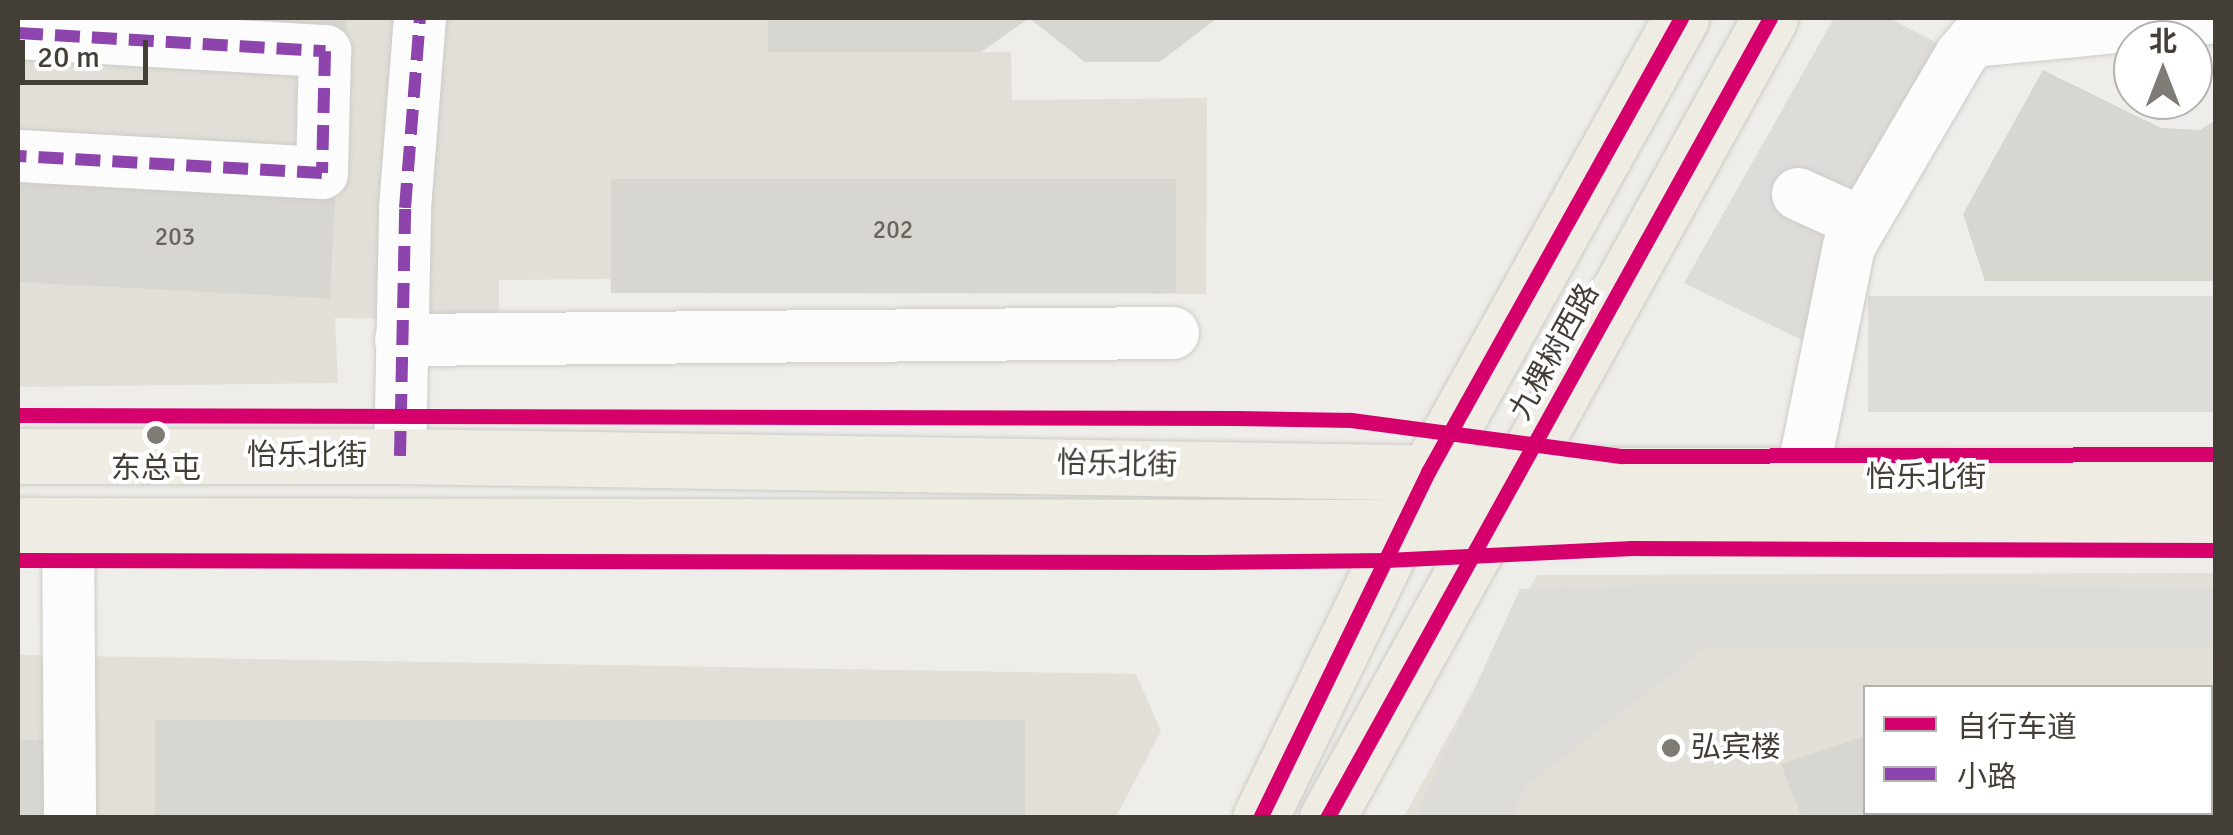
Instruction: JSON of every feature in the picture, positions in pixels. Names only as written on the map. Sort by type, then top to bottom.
[{"type":"main road","name":"九棵树西路","points":[[1260,818],[1428,472],[1681,18]]},
{"type":"main road","name":"九棵树西路","points":[[1327,818],[1770,18]]},
{"type":"main road","name":"怡乐北街","points":[[18,456],[400,456],[1516,474],[2216,478]]},
{"type":"main road","name":"怡乐北街","points":[[43,525],[1488,527],[2216,520]]},
{"type":"street","points":[[400,456],[405,208],[420,18]]},
{"type":"street","points":[[1802,477],[1849,246],[1983,29],[2209,18]]},
{"type":"street","points":[[18,33],[324,51],[322,173],[18,156]]},
{"type":"street","points":[[1798,194],[1862,223]]},
{"type":"street","points":[[402,340],[1172,333]]},
{"type":"street","points":[[43,525],[70,818]]},
{"type":"shaded area","points":[[18,18],[1029,18],[982,52],[1011,52],[1012,100],[1207,98],[1206,294],[611,293],[610,279],[499,280],[499,319],[335,318],[338,383],[18,387]]},
{"type":"shaded area","points":[[1834,18],[1889,18],[1937,43],[1819,262],[1808,343],[1684,283]]},
{"type":"shaded area","points":[[1868,296],[2215,296],[2215,412],[1868,412]]},
{"type":"shaded area","points":[[2215,573],[2215,817],[1403,818],[1537,575]]},
{"type":"shaded area","points":[[1712,583],[2215,587],[2215,647],[1706,647],[1526,786],[1512,817],[1416,817],[1520,589]]},
{"type":"shaded area","points":[[18,655],[1136,674],[1161,731],[1116,817],[18,818]]},
{"type":"building","points":[[74,18],[347,18],[346,36]]},
{"type":"building","points":[[768,18],[1029,18],[980,52],[768,52]]},
{"type":"building","points":[[1029,18],[1217,18],[1160,62],[1085,62]]},
{"type":"building","points":[[2043,70],[2113,104],[2113,120],[2145,120],[2161,128],[2200,130],[2216,120],[2216,281],[1985,281],[1963,214]]},
{"type":"building","points":[[18,173],[336,190],[330,298],[18,282]]},
{"type":"building","points":[[611,179],[1176,179],[1176,293],[611,293]]},
{"type":"building","points":[[155,720],[1025,720],[1025,818],[155,818]]},
{"type":"building","points":[[1863,737],[1863,815],[1933,815],[1802,818],[1781,764]]},
{"type":"building","points":[[18,740],[47,740],[47,818],[18,818]]},
{"type":"marked path","points":[[400,456],[405,208],[420,18]]},
{"type":"marked path","points":[[18,33],[325,51],[322,173],[18,156]]},
{"type":"cycle path","points":[[1260,818],[1428,472],[1681,18]]},
{"type":"cycle path","points":[[1327,818],[1770,18]]},
{"type":"cycle path","points":[[18,415],[1351,420],[1621,456],[2216,454]]},
{"type":"cycle path","points":[[18,560],[1204,562],[1386,560],[1632,548],[2216,550]]},
{"type":"place","name":"东总屯","points":[[156,435]]},
{"type":"place","name":"弘宾楼","points":[[1671,748]]}]
